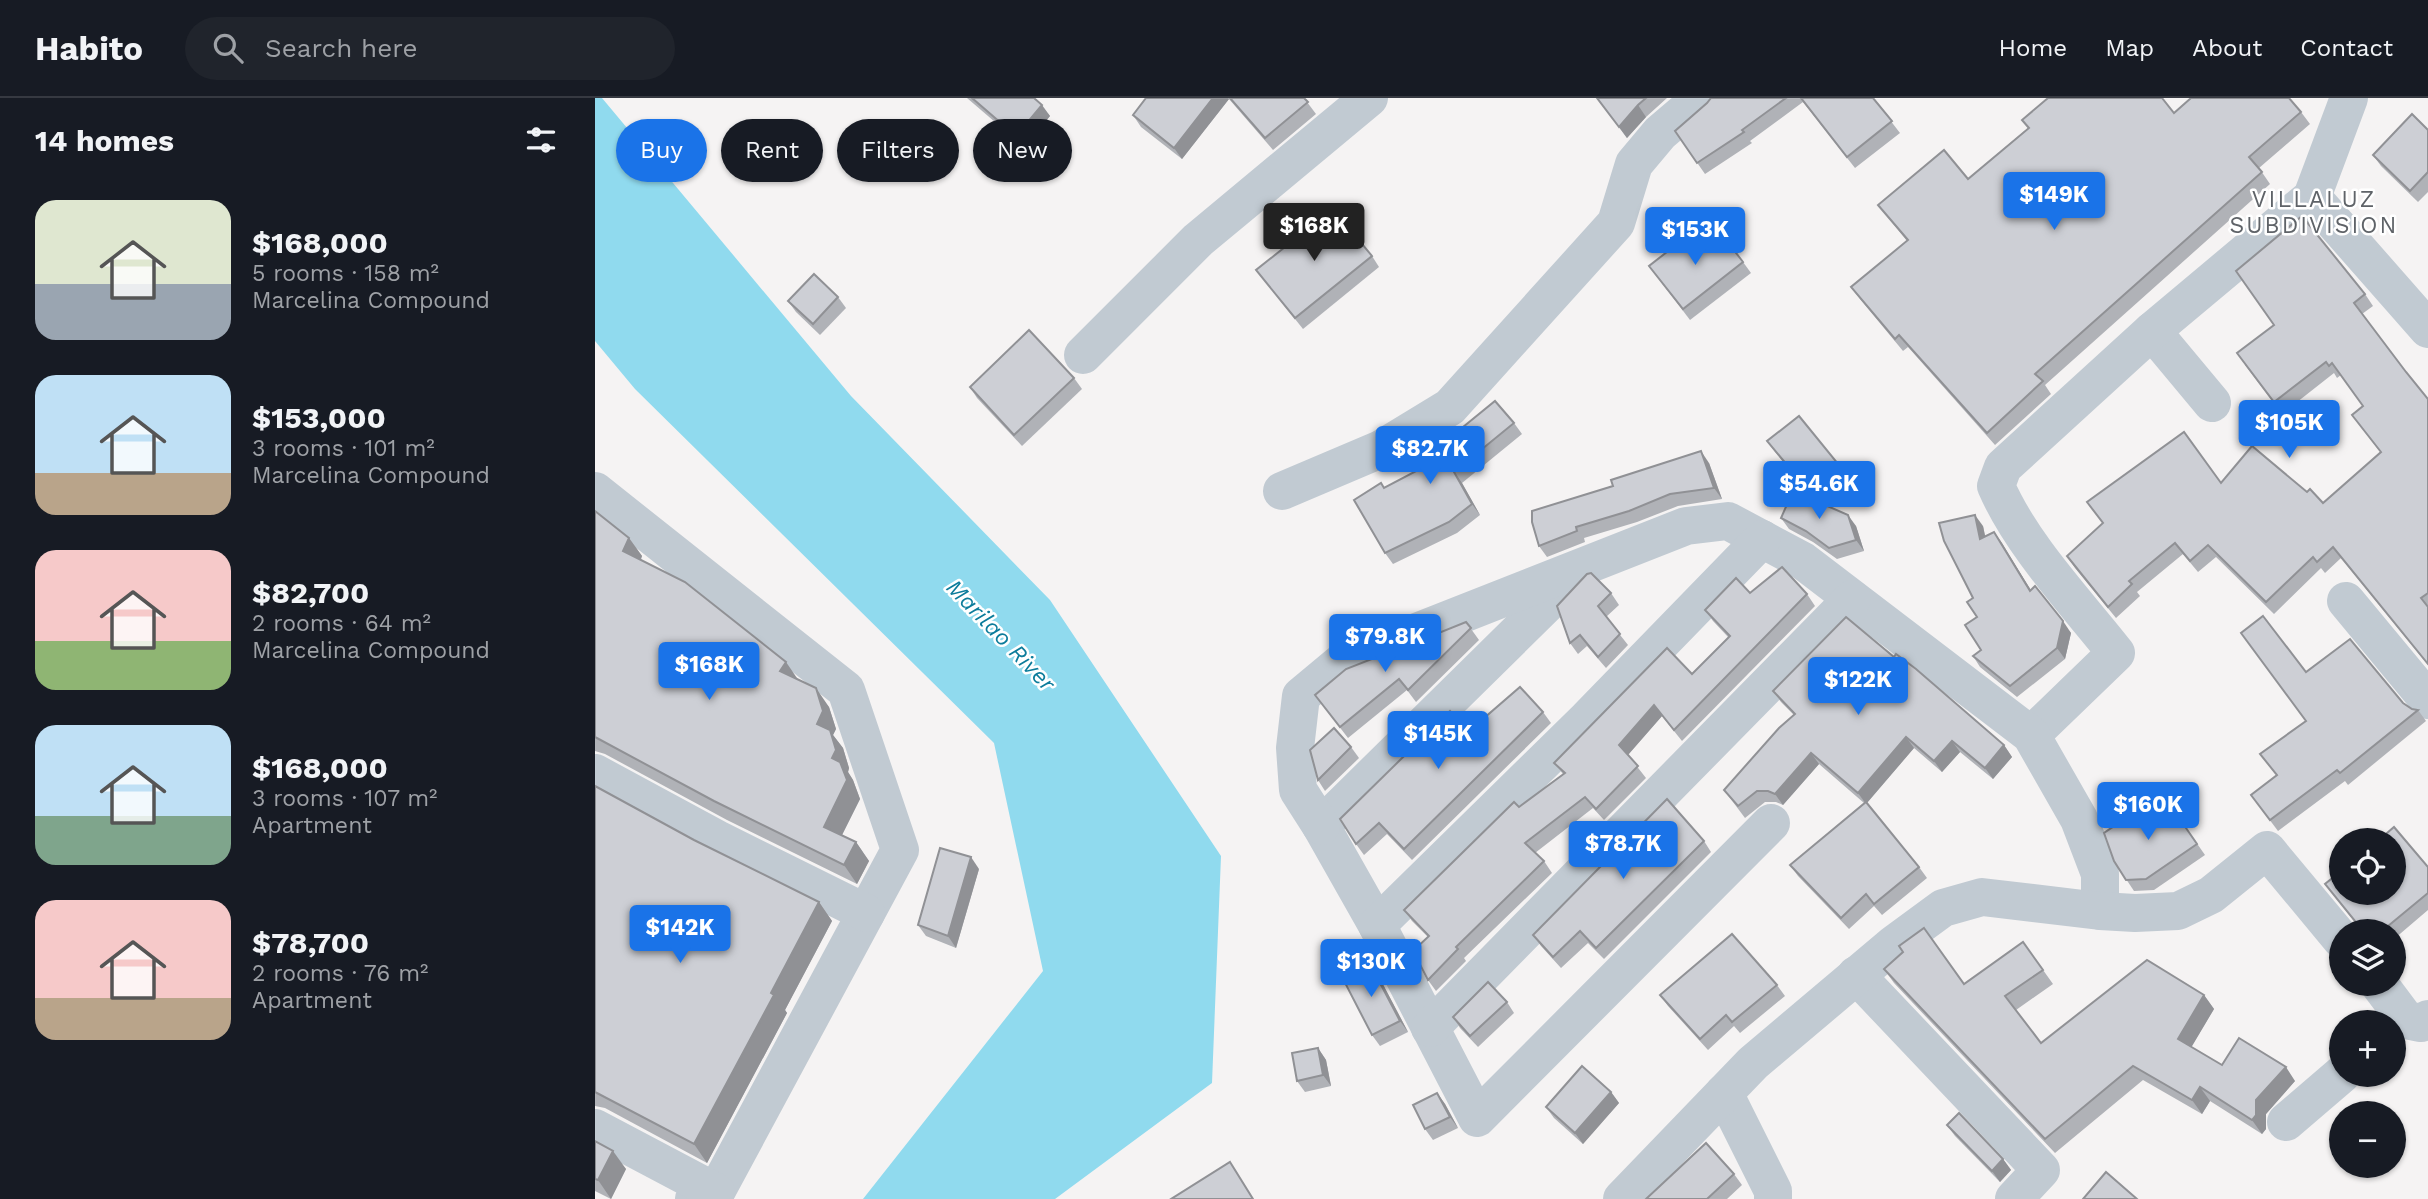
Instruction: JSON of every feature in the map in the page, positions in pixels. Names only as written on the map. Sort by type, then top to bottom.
[{"type":"street","points":[[1083,355],[1198,240],[1369,98]]},
{"type":"street","points":[[1282,491],[1381,449],[1450,407],[1616,223],[1634,164],[1660,133],[1701,98]]},
{"type":"street","points":[[2031,735],[2116,653],[2037,553],[2006,508],[1996,486],[2003,467],[2152,331],[2312,197],[2349,98]]},
{"type":"street","points":[[2312,197],[2428,329]]},
{"type":"street","points":[[2152,331],[2212,403]]},
{"type":"street","points":[[595,491],[846,690],[900,850],[705,1196],[595,1128]]},
{"type":"street","points":[[1771,823],[1477,1118],[1377,925],[1298,790],[1295,748],[1301,696],[1343,661],[1686,526],[1728,521],[1803,561],[2031,735],[2079,819],[2101,874],[2100,911]]},
{"type":"street","points":[[1377,925],[1587,719],[1762,538]]},
{"type":"street","points":[[1321,826],[1588,564]]},
{"type":"street","points":[[1430,1028],[1852,599]]},
{"type":"street","points":[[2347,601],[2428,700]]},
{"type":"street","points":[[595,773],[717,839],[866,913]]},
{"type":"street","points":[[1622,1199],[1753,1063],[1894,944],[1943,908],[1982,897],[2100,911],[2178,911],[2211,895],[2267,850],[2329,925]]},
{"type":"street","points":[[1856,975],[2041,1170],[2014,1199]]},
{"type":"street","points":[[2388,996],[2409,1023]]},
{"type":"street","points":[[2286,1122],[2329,1085]]},
{"type":"street","points":[[1724,1093],[1773,1191],[1773,1199]]},
{"type":"water","name":"Marilao River","points":[[595,98],[602,98],[620,119],[616,119],[616,182],[672,182],[851,396],[1050,600],[1221,856],[1212,1083],[1055,1199],[863,1199],[1043,971],[994,743],[635,389],[595,341]]},
{"type":"building","points":[[972,98],[1034,98],[1042,105],[1030,119],[996,119]]},
{"type":"building","points":[[1146,98],[1213,98],[1174,148],[1133,115]]},
{"type":"building","points":[[1230,98],[1304,98],[1308,102],[1265,138]]},
{"type":"building","points":[[1597,98],[1646,98],[1619,127]]},
{"type":"building","points":[[1711,98],[1786,98],[1742,130],[1744,132],[1697,163],[1675,131]]},
{"type":"building","points":[[1801,98],[1873,98],[1892,121],[1847,157]]},
{"type":"building","points":[[2048,98],[2162,98],[2174,113],[2191,98],[2289,98],[2301,112],[2249,157],[2262,172],[2035,374],[2043,381],[1987,433],[1899,335],[1895,339],[1851,287],[1908,240],[1878,205],[1944,150],[1968,179],[2029,128],[2022,120]]},
{"type":"building","points":[[2412,114],[2428,130],[2428,172],[2410,191],[2373,155]]},
{"type":"building","points":[[1333,209],[1372,256],[1295,318],[1256,270]]},
{"type":"building","points":[[2302,216],[2365,294],[2354,303],[2428,399],[2428,593],[2421,598],[2428,607],[2428,664],[2333,547],[2317,562],[2313,557],[2266,602],[2208,545],[2190,561],[2175,543],[2129,581],[2132,584],[2108,607],[2067,556],[2103,523],[2087,502],[2184,432],[2221,483],[2252,446],[2307,492],[2310,489],[2323,503],[2381,452],[2352,415],[2363,406],[2332,363],[2329,366],[2326,362],[2274,402],[2237,353],[2274,325],[2236,271]]},
{"type":"building","points":[[1695,230],[1708,248],[1723,236],[1743,262],[1683,309],[1649,266]]},
{"type":"building","points":[[814,274],[838,297],[813,324],[788,301]]},
{"type":"building","points":[[1029,330],[1074,378],[1014,435],[970,387]]},
{"type":"building","points":[[1495,401],[1514,423],[1454,472],[1472,504],[1449,522],[1385,553],[1354,500],[1381,483],[1384,488],[1443,457],[1436,449]]},
{"type":"building","points":[[1799,416],[1839,465],[1808,490],[1767,441]]},
{"type":"building","points":[[1701,451],[1714,488],[1670,494],[1629,511],[1576,527],[1577,531],[1539,546],[1532,522],[1532,511],[1613,486],[1611,480]]},
{"type":"building","points":[[1793,491],[1848,515],[1856,540],[1829,548],[1806,531],[1781,518]]},
{"type":"building","points":[[595,511],[629,538],[623,551],[685,582],[786,662],[780,671],[816,688],[823,711],[817,724],[830,730],[836,750],[832,758],[840,762],[847,780],[824,827],[856,842],[844,865],[714,801],[595,737]]},
{"type":"building","points":[[1975,515],[1980,539],[1994,532],[2030,591],[2035,586],[2063,621],[2057,648],[2010,686],[1973,656],[1981,650],[1965,625],[1977,617],[1967,602],[1973,598],[1944,541],[1939,523]]},
{"type":"building","points":[[1782,567],[1807,594],[1674,730],[1654,705],[1619,745],[1638,766],[1596,809],[1585,797],[1525,843],[1544,861],[1456,947],[1458,949],[1428,980],[1413,951],[1429,936],[1404,910],[1514,802],[1519,807],[1565,773],[1554,763],[1667,648],[1692,674],[1730,636],[1705,610],[1736,578],[1750,593]]},
{"type":"building","points":[[1591,573],[1611,593],[1598,606],[1620,634],[1598,657],[1580,635],[1570,643],[1557,606]]},
{"type":"building","points":[[2263,616],[2306,672],[2350,639],[2403,703],[2418,710],[2340,773],[2337,770],[2270,820],[2251,795],[2277,775],[2260,754],[2306,721],[2241,633]]},
{"type":"building","points":[[1846,617],[1894,657],[1896,654],[1916,669],[2004,745],[1985,768],[1952,741],[1934,761],[1906,737],[1858,793],[1811,753],[1775,794],[1757,791],[1738,806],[1724,790],[1779,728],[1795,714],[1773,691]]},
{"type":"building","points":[[1466,622],[1471,628],[1408,690],[1399,679],[1340,727],[1315,695],[1346,669],[1423,639],[1426,642],[1436,634]]},
{"type":"building","points":[[1520,687],[1543,712],[1404,849],[1379,823],[1356,844],[1340,819],[1450,711],[1469,731]]},
{"type":"building","points":[[1334,728],[1351,747],[1318,780],[1310,750]]},
{"type":"building","points":[[595,786],[694,840],[819,902],[771,993],[774,995],[694,1144],[595,1092]]},
{"type":"building","points":[[1667,799],[1704,841],[1596,948],[1580,931],[1553,957],[1533,935]]},
{"type":"building","points":[[1866,802],[1919,867],[1874,904],[1866,894],[1841,918],[1790,865]]},
{"type":"building","points":[[2168,802],[2197,844],[2146,879],[2126,880],[2114,861],[2104,833],[2141,808],[2146,816]]},
{"type":"building","points":[[2406,841],[2428,867],[2428,893],[2397,919],[2353,919],[2342,905],[2406,905]]},
{"type":"building","points":[[940,848],[971,857],[948,936],[918,925]]},
{"type":"building","points":[[1924,928],[1964,984],[2023,942],[2043,970],[2005,996],[2041,1043],[2147,960],[2204,995],[2178,1039],[2222,1065],[2239,1038],[2286,1067],[2256,1100],[2256,1115],[2252,1120],[2200,1087],[2192,1100],[2133,1066],[2045,1139],[1884,969],[1903,952],[1899,946]]},
{"type":"building","points":[[1732,934],[1777,985],[1732,1022],[1726,1015],[1700,1039],[1660,995]]},
{"type":"building","points":[[1369,962],[1400,1021],[1372,1035],[1342,977]]},
{"type":"building","points":[[1488,982],[1507,1002],[1470,1036],[1453,1017]]},
{"type":"building","points":[[1318,1048],[1323,1075],[1297,1081],[1292,1053]]},
{"type":"building","points":[[1582,1066],[1611,1092],[1575,1133],[1546,1107]]},
{"type":"building","points":[[1437,1093],[1450,1117],[1425,1129],[1413,1105]]},
{"type":"building","points":[[1959,1113],[2003,1159],[1992,1171],[1947,1125]]},
{"type":"building","points":[[595,1141],[613,1151],[598,1180],[595,1179]]},
{"type":"building","points":[[1706,1143],[1734,1174],[1707,1199],[1646,1199]]},
{"type":"building","points":[[1230,1162],[1253,1199],[1171,1199]]},
{"type":"building","points":[[2106,1172],[2137,1199],[2083,1199]]},
{"type":"district","name":"VILLALUZ SUBDIVISION","points":[[2314,212]]}]
